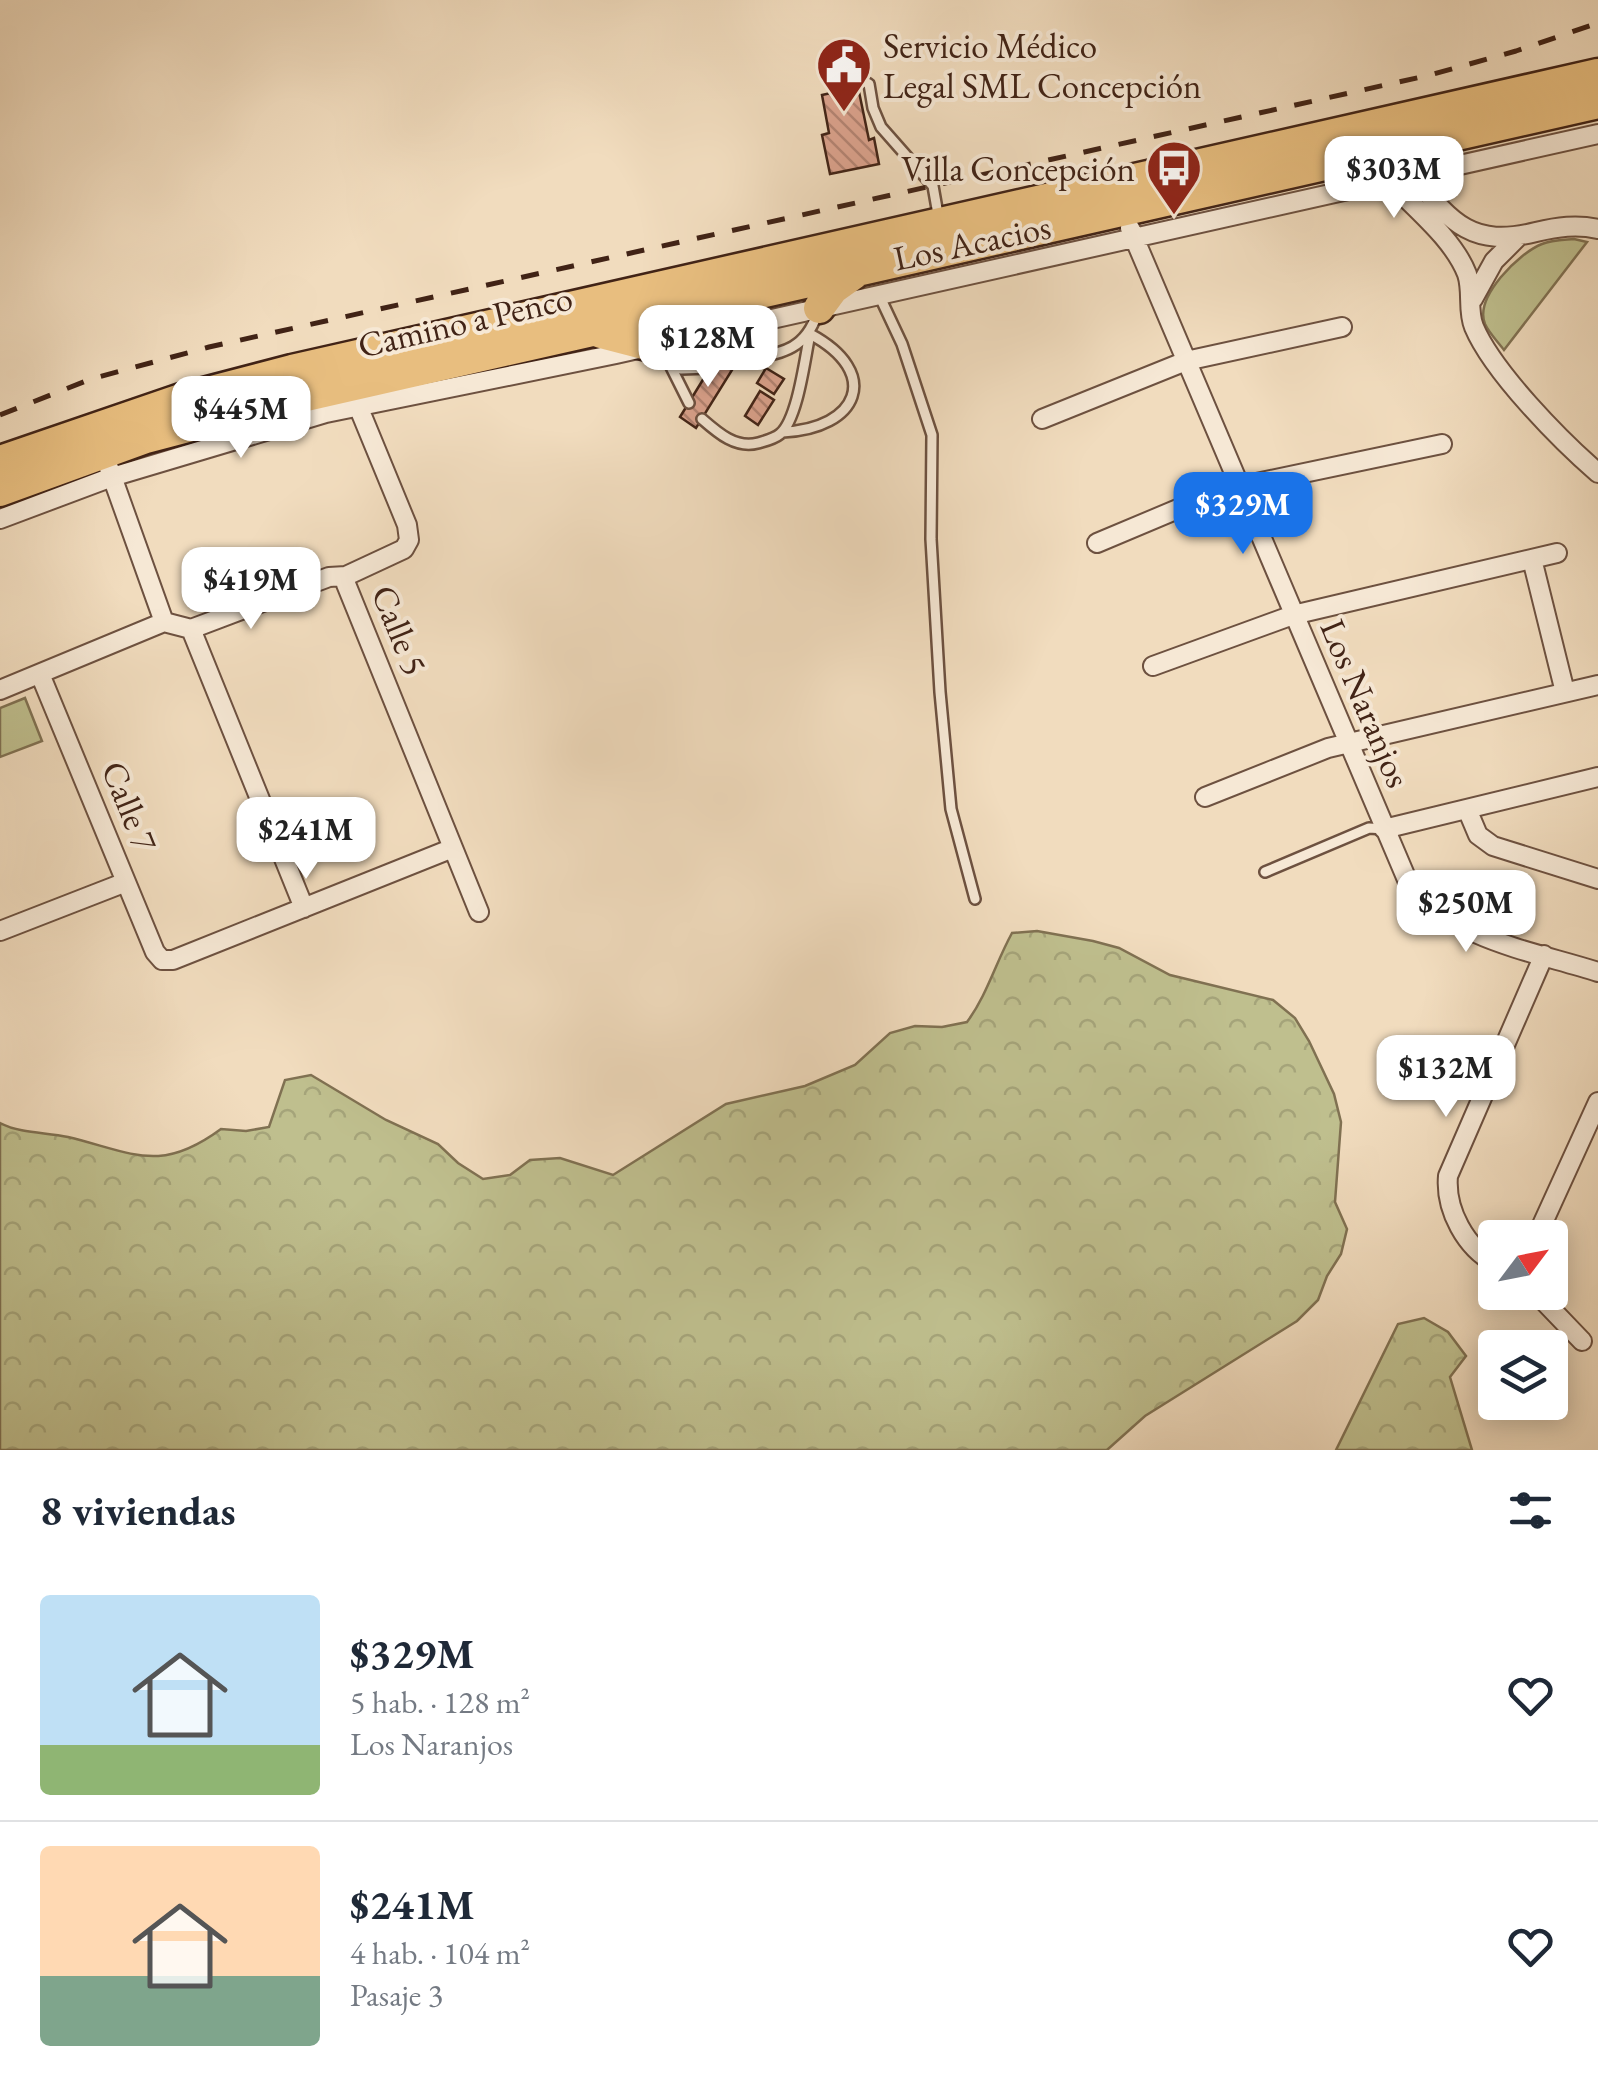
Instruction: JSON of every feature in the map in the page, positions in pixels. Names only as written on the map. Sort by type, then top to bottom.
[{"type":"highway","name":"Camino a Penco","points":[[0,492],[103,452],[245,410],[588,332],[870,283],[1598,74]]},
{"type":"highway","name":"Camino a Penco","points":[[0,460],[103,452],[181,398],[939,223],[1125,211],[1598,103]]},
{"type":"highway","points":[[1366,155],[1400,178]]},
{"type":"highway","points":[[815,321],[833,289],[870,283]]},
{"type":"highway","points":[[588,332],[659,352]]},
{"type":"street","points":[[1125,211],[1400,178],[1598,134]]},
{"type":"street","points":[[1400,178],[1466,230],[1492,238],[1563,226],[1598,229]]},
{"type":"street","points":[[1400,178],[1469,278],[1472,324],[1489,351],[1545,420],[1598,473]]},
{"type":"street","name":"Los Naranjos","points":[[1125,211],[1408,882],[1436,912],[1470,931],[1598,972]]},
{"type":"street","points":[[1472,300],[1494,261],[1520,236]]},
{"type":"street","points":[[0,519],[103,452],[267,429],[358,406],[815,321]]},
{"type":"street","points":[[1042,419],[1186,360],[1342,326]]},
{"type":"street","name":"Calle 5","points":[[358,406],[409,535],[400,552],[346,576],[346,584],[479,912]]},
{"type":"street","points":[[1097,543],[1239,486],[1442,444]]},
{"type":"street","points":[[103,452],[164,622]]},
{"type":"street","points":[[1152,666],[1294,615],[1557,554]]},
{"type":"street","points":[[1532,559],[1565,692]]},
{"type":"street","points":[[0,690],[164,622],[191,629],[329,577],[346,576]]},
{"type":"street","points":[[191,629],[304,908],[453,848]]},
{"type":"street","name":"Calle 7","points":[[40,674],[155,952],[162,960],[173,960],[304,908]]},
{"type":"street","points":[[1206,796],[1328,748],[1598,685]]},
{"type":"street","points":[[1384,828],[1598,778]]},
{"type":"street","points":[[1467,809],[1475,830],[1493,846],[1598,880]]},
{"type":"street","points":[[0,931],[126,882]]},
{"type":"street","points":[[1478,1253],[1466,1238],[1448,1192],[1448,1176],[1544,954]]},
{"type":"street","points":[[1544,1220],[1598,1102]]},
{"type":"street","points":[[1552,1310],[1582,1341]]},
{"type":"lane","points":[[859,79],[869,84],[881,127],[932,186],[939,223]]},
{"type":"lane","points":[[870,283],[902,344],[932,436],[931,538],[940,692],[951,808],[975,899]]},
{"type":"lane","points":[[736,362],[794,348],[815,321]]},
{"type":"lane","points":[[702,419],[741,444],[813,428],[834,420],[848,408],[854,395],[854,375],[815,321]]},
{"type":"lane","points":[[782,432],[795,399],[815,321]]},
{"type":"lane","points":[[659,352],[688,371],[710,368]]},
{"type":"lane","points":[[659,352],[689,403]]},
{"type":"lane","points":[[1265,872],[1370,828],[1384,828]]},
{"type":"green space","points":[[1574,239],[1587,242],[1504,350],[1485,324],[1483,313],[1492,289],[1532,249]]},
{"type":"green space","points":[[25,698],[42,741],[0,757],[0,708]]},
{"type":"green space","points":[[1037,931],[1119,948],[1170,975],[1273,1000],[1295,1018],[1309,1041],[1334,1094],[1341,1122],[1335,1202],[1347,1229],[1341,1254],[1318,1300],[1297,1321],[1145,1416],[1107,1450],[0,1450],[0,1123],[129,1153],[163,1156],[200,1143],[221,1129],[246,1131],[269,1127],[285,1080],[311,1075],[386,1120],[438,1144],[483,1179],[510,1175],[530,1160],[560,1158],[613,1175],[726,1104],[805,1086],[855,1065],[890,1033],[915,1026],[942,1027],[967,1022],[1012,933]]},
{"type":"green space","points":[[1424,1318],[1448,1332],[1466,1356],[1450,1377],[1472,1450],[1336,1450],[1398,1324]]},
{"type":"building","name":"Servicio Médico Legal SML Concepción","points":[[858,87],[869,140],[874,138],[879,164],[830,174],[822,135],[829,133],[822,95]]},
{"type":"building","points":[[720,352],[737,362],[696,428],[680,417]]},
{"type":"building","points":[[766,368],[784,379],[774,394],[757,383]]},
{"type":"building","points":[[760,391],[774,400],[758,425],[745,416]]},
{"type":"railway","points":[[0,415],[91,379],[209,347],[1430,75],[1598,23]]},
{"type":"place","name":"Servicio Médico Legal SML Concepción","points":[[844,114]]},
{"type":"place","name":"Villa Concepción","points":[[1174,217]]}]
